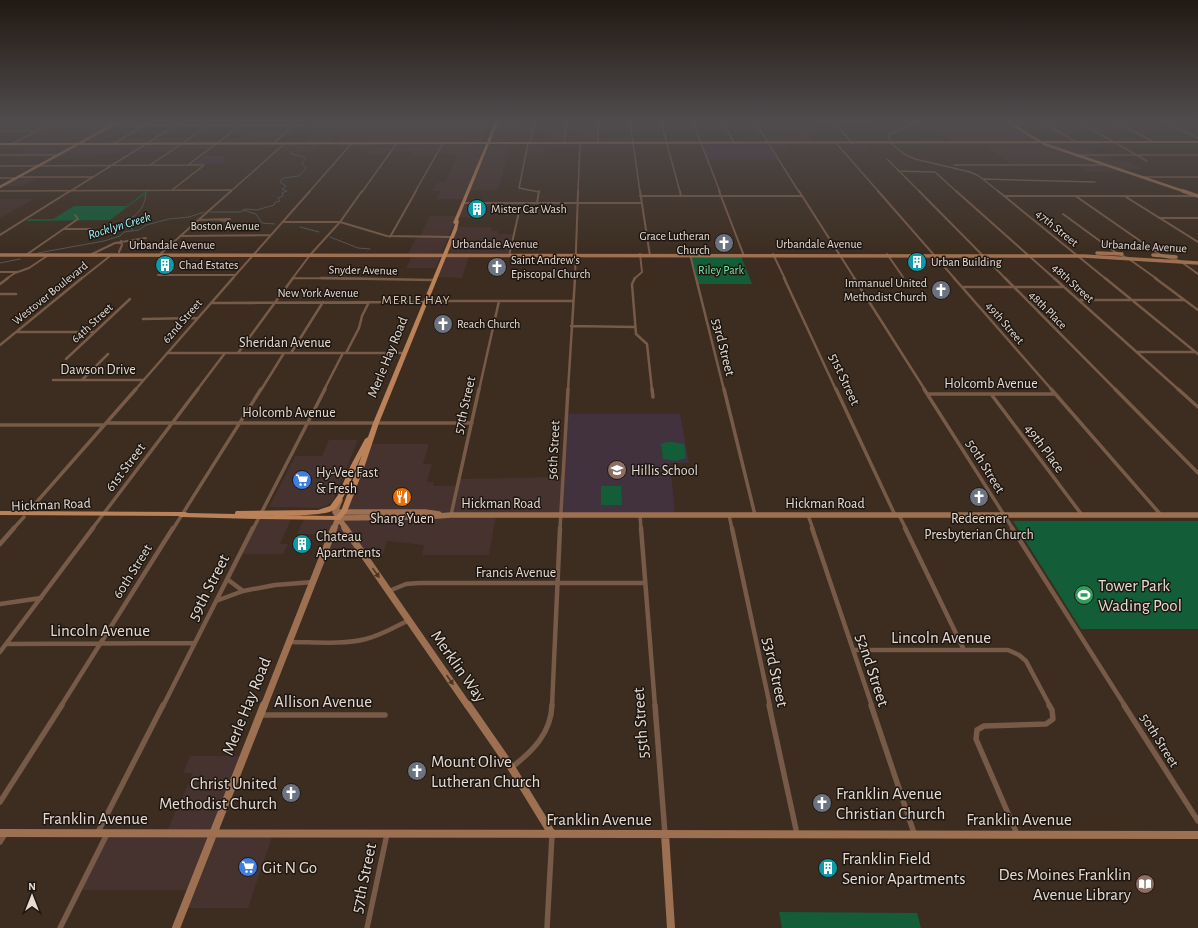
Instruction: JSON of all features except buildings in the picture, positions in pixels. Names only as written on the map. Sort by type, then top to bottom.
[{"type":"main road","name":"Merle Hay Road","points":[[339,514],[362,465],[376,423],[478,165]]},
{"type":"main road","name":"Merle Hay Road","points":[[341,496],[354,465],[376,423]]},
{"type":"main road","points":[[318,512],[332,508],[341,496]]},
{"type":"main road","name":"Hickman Road","points":[[260,515],[318,512]]},
{"type":"main road","name":"Hickman Road","points":[[0,513],[25,515],[339,514]]},
{"type":"main road","name":"Hickman Road","points":[[0,517],[25,515]]},
{"type":"street","points":[[0,166],[28,165]]},
{"type":"street","points":[[0,187],[39,165]]},
{"type":"street","points":[[0,236],[113,165]]},
{"type":"street","points":[[171,190],[204,165]]},
{"type":"street","points":[[158,256],[259,165]]},
{"type":"street","name":"62nd Street","points":[[0,544],[333,165]]},
{"type":"street","points":[[238,353],[292,278],[310,255],[340,222],[380,165]]},
{"type":"street","points":[[390,237],[429,165]]},
{"type":"street","points":[[524,165],[519,188],[539,191],[537,203]]},
{"type":"street","name":"56th Street","points":[[511,768],[531,753],[542,739],[549,725],[552,712],[560,515],[574,301],[579,165]]},
{"type":"street","points":[[635,165],[649,255]]},
{"type":"street","points":[[672,165],[681,196]]},
{"type":"street","points":[[709,165],[744,255]]},
{"type":"street","name":"50th Street","points":[[782,165],[1198,821]]},
{"type":"street","name":"49th Street","points":[[855,165],[1161,515]]},
{"type":"street","name":"48th Place","points":[[893,165],[1198,473]]},
{"type":"street","name":"47th Street","points":[[950,165],[958,166],[975,173],[983,179],[1197,353]]},
{"type":"street","points":[[958,166],[1060,165]]},
{"type":"street","points":[[1106,165],[1198,196]]},
{"type":"street","name":"48th Street","points":[[898,171],[935,172],[1198,407]]},
{"type":"street","points":[[0,178],[94,177]]},
{"type":"street","points":[[1140,177],[1198,177]]},
{"type":"street","points":[[983,179],[1095,182]]},
{"type":"street","points":[[0,191],[231,190]]},
{"type":"street","points":[[640,196],[801,196]]},
{"type":"street","points":[[1004,196],[1198,196]]},
{"type":"street","points":[[1077,196],[1162,256],[1180,261],[1198,274]]},
{"type":"street","points":[[1125,196],[1198,242]]},
{"type":"street","points":[[464,203],[642,203]]},
{"type":"street","points":[[509,255],[518,212]]},
{"type":"street","points":[[1063,214],[1197,309]]},
{"type":"street","points":[[25,256],[78,219],[75,215]]},
{"type":"street","points":[[1159,218],[1198,218]]},
{"type":"street","points":[[198,220],[220,220]]},
{"type":"street","points":[[283,222],[340,222],[390,237],[450,237]]},
{"type":"street","points":[[65,229],[92,229]]},
{"type":"street","name":"Boston Avenue","points":[[180,236],[271,235]]},
{"type":"street","points":[[89,256],[108,245],[146,238]]},
{"type":"street","points":[[119,252],[122,246],[121,242]]},
{"type":"street","name":"Urbandale Avenue","points":[[981,255],[1073,253],[1162,256],[1198,259]]},
{"type":"street","name":"Urbandale Avenue","points":[[0,255],[933,254],[1078,256],[1198,263]]},
{"type":"street","points":[[640,255],[642,272],[633,280],[632,284],[635,327],[637,336],[647,344],[653,397]]},
{"type":"street","name":"53rd Street","points":[[690,255],[755,515]]},
{"type":"street","name":"51st Street","points":[[774,255],[897,515],[964,650]]},
{"type":"street","points":[[888,255],[903,277]]},
{"type":"street","points":[[0,284],[47,256]]},
{"type":"street","name":"Westover Boulevard","points":[[0,345],[110,256]]},
{"type":"street","points":[[0,272],[19,272]]},
{"type":"street","points":[[158,275],[235,275]]},
{"type":"street","name":"Snyder Avenue","points":[[292,278],[433,280]]},
{"type":"street","points":[[962,287],[1064,287]]},
{"type":"street","points":[[0,294],[16,294]]},
{"type":"street","name":"64th Street","points":[[66,359],[130,299]]},
{"type":"street","points":[[1079,300],[1184,300]]},
{"type":"street","name":"57th Street","points":[[451,515],[500,301]]},
{"type":"street","name":"New York Avenue","points":[[211,303],[574,301]]},
{"type":"street","points":[[291,353],[323,302]]},
{"type":"street","name":"59th Street","points":[[97,833],[307,423],[359,328],[362,316],[369,302]]},
{"type":"street","points":[[144,319],[198,318]]},
{"type":"street","points":[[572,326],[635,327]]},
{"type":"street","points":[[16,332],[95,332]]},
{"type":"street","points":[[1137,352],[1197,353]]},
{"type":"street","name":"Sheridan Avenue","points":[[167,353],[404,353]]},
{"type":"street","name":"61st Street","points":[[0,652],[225,353]]},
{"type":"street","name":"60th Street","points":[[0,802],[284,353]]},
{"type":"street","points":[[82,380],[108,354]]},
{"type":"street","name":"Dawson Drive","points":[[53,380],[143,380]]},
{"type":"street","name":"Holcomb Avenue","points":[[928,394],[1055,394]]},
{"type":"street","name":"49th Place","points":[[991,394],[1082,515]]},
{"type":"street","name":"Holcomb Avenue","points":[[0,425],[172,423],[472,423]]},
{"type":"street","name":"Merle Hay Road","points":[[176,928],[339,514],[341,496]]},
{"type":"street","name":"Hickman Road","points":[[318,512],[424,517],[451,515],[1198,515]]},
{"type":"street","name":"Merklin Way","points":[[339,514],[389,591],[511,768],[552,834]]},
{"type":"street","name":"55th Street","points":[[640,515],[671,928]]},
{"type":"street","name":"53rd Street","points":[[729,515],[797,834]]},
{"type":"street","name":"52nd Street","points":[[808,515],[914,834]]},
{"type":"street","points":[[227,579],[243,591]]},
{"type":"street","points":[[216,601],[243,591],[275,585],[313,582]]},
{"type":"street","name":"Francis Avenue","points":[[389,591],[413,583],[645,583]]},
{"type":"street","points":[[0,604],[41,598]]},
{"type":"street","points":[[289,642],[343,642],[362,639],[379,634],[409,620]]},
{"type":"street","name":"Lincoln Avenue","points":[[6,644],[194,643]]},
{"type":"street","name":"Lincoln Avenue","points":[[853,650],[1008,650],[1019,654],[1026,661],[1052,710],[1053,719],[1046,724],[984,726],[977,730],[976,739],[1017,834]]},
{"type":"street","name":"Allison Avenue","points":[[260,715],[385,715]]},
{"type":"street","points":[[0,842],[3,833]]},
{"type":"street","name":"Franklin Avenue","points":[[3,833],[1198,835]]},
{"type":"street","points":[[60,928],[108,833]]},
{"type":"street","name":"57th Street","points":[[367,928],[387,834]]},
{"type":"street","points":[[547,928],[552,834]]},
{"type":"shaded area","points":[[453,165],[477,165],[476,167],[477,165],[505,165],[498,190],[469,190],[465,199],[437,199],[441,191],[433,191],[437,183],[445,183]]},
{"type":"shaded area","points":[[1078,165],[1136,165],[1143,169],[1120,169],[1128,172],[1089,172]]},
{"type":"shaded area","points":[[18,177],[39,177],[22,186],[1,186]]},
{"type":"shaded area","points":[[0,199],[34,199],[0,218]]},
{"type":"shaded area","points":[[464,203],[489,203],[484,217],[458,217],[451,230],[436,268],[406,268],[412,256],[407,256],[416,237],[420,236],[430,216],[458,216]]},
{"type":"shaded area","points":[[455,227],[492,227],[491,231],[499,231],[498,234],[514,234],[509,254],[445,254]]},
{"type":"shaded area","points":[[444,256],[469,256],[462,278],[435,277]]},
{"type":"shaded area","points":[[906,256],[958,256],[964,263],[941,263],[943,266],[914,266]]},
{"type":"shaded area","name":"Hillis School","points":[[567,414],[680,414],[689,463],[670,463],[675,515],[561,515]]},
{"type":"shaded area","points":[[329,440],[358,440],[333,501],[326,506],[319,508],[269,507],[295,456],[322,456]]},
{"type":"shaded area","points":[[369,444],[429,444],[423,464],[432,464],[427,482],[434,482],[433,486],[458,486],[459,479],[564,477],[561,515],[496,515],[489,555],[422,555],[424,545],[387,541],[383,554],[324,554],[332,534],[297,534],[305,517],[424,517],[344,512]]},
{"type":"shaded area","points":[[259,517],[292,517],[280,544],[288,544],[283,554],[240,554]]},
{"type":"shaded area","name":"Tower Park Wading Pool","points":[[1078,588],[1087,590],[1092,596],[1091,599],[1083,600],[1079,597],[1074,591]]},
{"type":"shaded area","points":[[190,756],[244,756],[213,833],[273,834],[248,908],[183,908],[190,890],[79,890],[108,833],[166,833],[193,773],[183,773]]},
{"type":"green space","points":[[146,191],[149,191],[110,220],[26,221],[29,219],[53,219],[74,206],[127,206]]},
{"type":"green space","name":"Riley Park","points":[[690,256],[741,256],[752,284],[697,284]]},
{"type":"green space","points":[[667,442],[684,444],[686,458],[676,461],[663,459],[661,444]]},
{"type":"green space","points":[[601,486],[621,486],[622,505],[601,505]]},
{"type":"green space","points":[[1013,521],[1198,521],[1198,629],[1081,629]]},
{"type":"green space","points":[[779,912],[917,913],[921,928],[782,928]]},
{"type":"waterway","name":"Rocklyn Creek","points":[[243,210],[257,210],[274,205],[275,202],[280,201],[278,198],[283,196],[282,193],[287,191],[282,189],[286,186],[280,182],[283,178],[299,176],[306,168],[304,165]]},
{"type":"waterway","points":[[132,231],[132,228],[122,224],[141,209],[146,194]]},
{"type":"waterway","name":"Rocklyn Creek","points":[[210,212],[241,212],[243,210]]},
{"type":"waterway","points":[[243,210],[256,214],[262,223],[275,224]]},
{"type":"waterway","name":"Rocklyn Creek","points":[[132,231],[139,230],[146,225],[169,219],[189,217],[204,212]]},
{"type":"waterway","points":[[300,227],[319,232]]},
{"type":"waterway","name":"Rocklyn Creek","points":[[38,253],[104,241],[120,236],[124,232],[132,231]]},
{"type":"waterway","points":[[330,237],[358,248],[370,249]]},
{"type":"waterway","name":"Rocklyn Creek","points":[[0,263],[20,259]]},
{"type":"place","name":"Mister Car Wash","points":[[477,209]]},
{"type":"place","name":"Grace Lutheran Church","points":[[724,243]]},
{"type":"place","name":"Urban Building","points":[[917,262]]},
{"type":"place","name":"Chad Estates","points":[[165,265]]},
{"type":"place","name":"Saint Andrew's Episcopal Church","points":[[497,267]]},
{"type":"place","name":"Immanuel United Methodist Church","points":[[941,290]]},
{"type":"place","name":"Reach Church","points":[[443,324]]},
{"type":"place","name":"Hillis School","points":[[617,470]]},
{"type":"place","name":"Hy-Vee Fast & Fresh","points":[[302,480]]},
{"type":"place","name":"Shang Yuen","points":[[402,497]]},
{"type":"place","name":"Redeemer Presbyterian Church","points":[[979,497]]},
{"type":"place","name":"Chateau Apartments","points":[[302,544]]},
{"type":"place","name":"Tower Park Wading Pool","points":[[1084,595]]},
{"type":"place","name":"Mount Olive Lutheran Church","points":[[417,771]]},
{"type":"place","name":"Christ United Methodist Church","points":[[291,793]]},
{"type":"place","name":"Franklin Avenue Christian Church","points":[[822,803]]},
{"type":"place","name":"Git N Go","points":[[248,867]]},
{"type":"place","name":"Franklin Field Senior Apartments","points":[[828,868]]},
{"type":"place","name":"Des Moines Franklin Avenue Library","points":[[1145,884]]},
{"type":"district","name":"MERLE HAY","points":[[416,299]]}]
